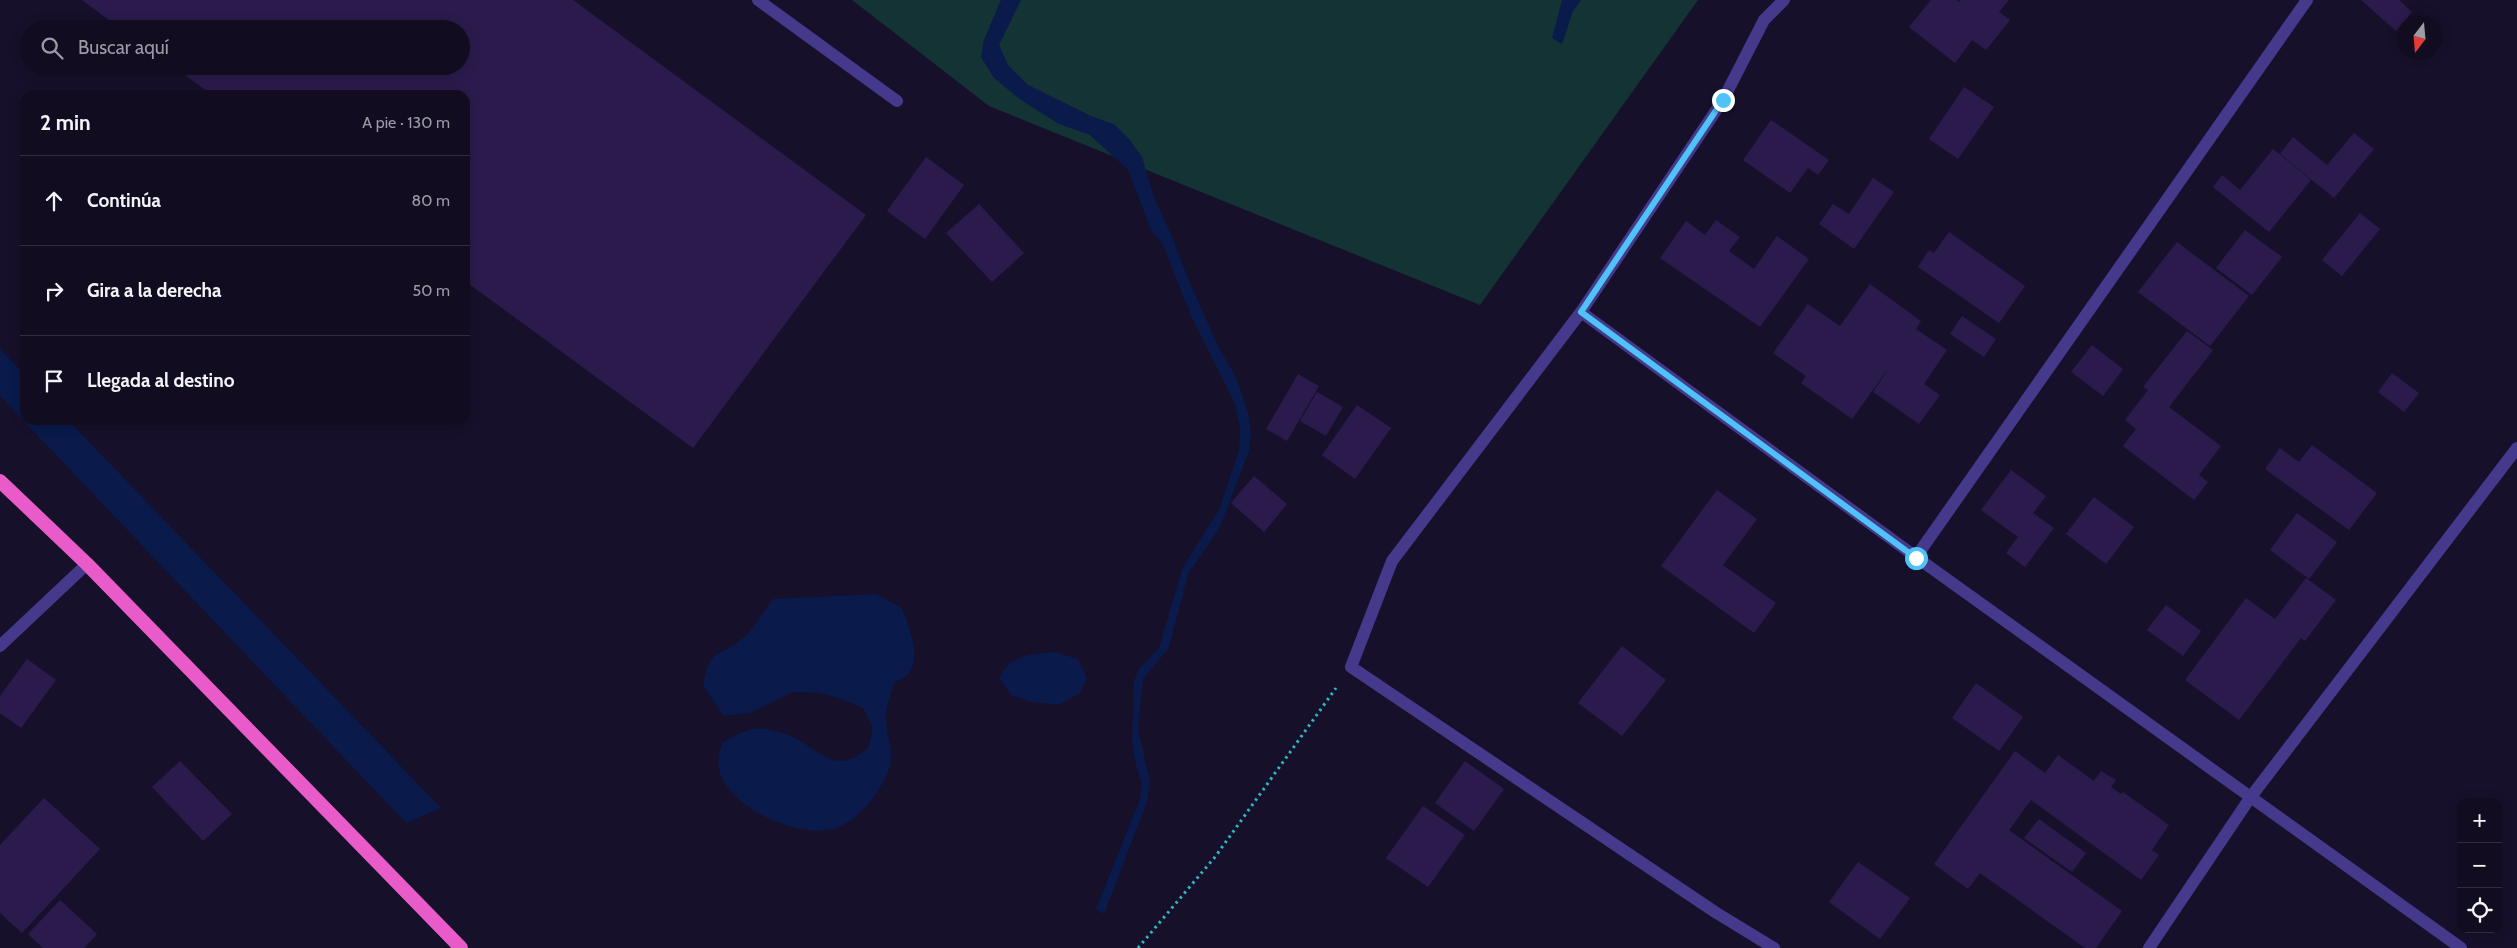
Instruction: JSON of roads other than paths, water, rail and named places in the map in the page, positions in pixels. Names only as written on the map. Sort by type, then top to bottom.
[{"type":"highway","points":[[0,481],[87,564],[461,948]]},
{"type":"street","points":[[758,0],[897,101]]},
{"type":"street","points":[[1774,948],[1715,912],[1350,667],[1392,562],[1581,312],[1723,100],[1764,20],[1784,0]]},
{"type":"street","points":[[1916,558],[2307,0]]},
{"type":"street","points":[[1581,312],[1916,558],[2461,948]]},
{"type":"street","points":[[2149,948],[2250,798],[2517,448]]},
{"type":"street","points":[[0,646],[87,564]]},
{"type":"water","points":[[1001,0],[1021,0],[999,45],[1008,65],[1028,85],[1091,116],[1115,125],[1130,140],[1142,157],[1154,197],[1176,245],[1167,249],[1151,230],[1128,170],[1090,135],[1059,124],[1021,100],[994,78],[981,57],[984,40]]},
{"type":"water","points":[[1562,0],[1581,0],[1573,11],[1562,44],[1552,38]]},
{"type":"water","points":[[1192,287],[1217,344],[1237,379],[1248,412],[1251,434],[1249,451],[1220,527],[1188,574],[1169,648],[1143,679],[1138,729],[1150,782],[1147,802],[1104,914],[1096,909],[1140,799],[1142,784],[1132,743],[1134,681],[1139,669],[1159,648],[1183,567],[1219,510],[1239,450],[1240,426],[1235,404],[1191,316],[1183,290]]},
{"type":"water","points":[[0,349],[20,370],[20,417],[0,396]]},
{"type":"water","points":[[28,425],[73,425],[441,808],[406,823]]},
{"type":"water","points":[[876,594],[902,608],[914,651],[912,668],[907,675],[894,683],[887,706],[886,720],[891,750],[888,772],[874,797],[862,811],[848,822],[832,829],[818,831],[801,829],[767,817],[737,798],[727,786],[720,773],[719,765],[722,743],[745,731],[759,728],[792,737],[831,759],[844,761],[855,757],[868,748],[873,728],[863,708],[839,698],[819,693],[793,692],[750,713],[724,716],[703,685],[709,664],[717,654],[747,634],[773,599]]},
{"type":"water","points":[[1054,652],[1078,659],[1087,678],[1080,693],[1059,705],[1031,702],[1011,695],[999,678],[1004,670],[1015,660],[1029,655]]},
{"type":"waterway","points":[[1165,235],[1191,301]]}]
